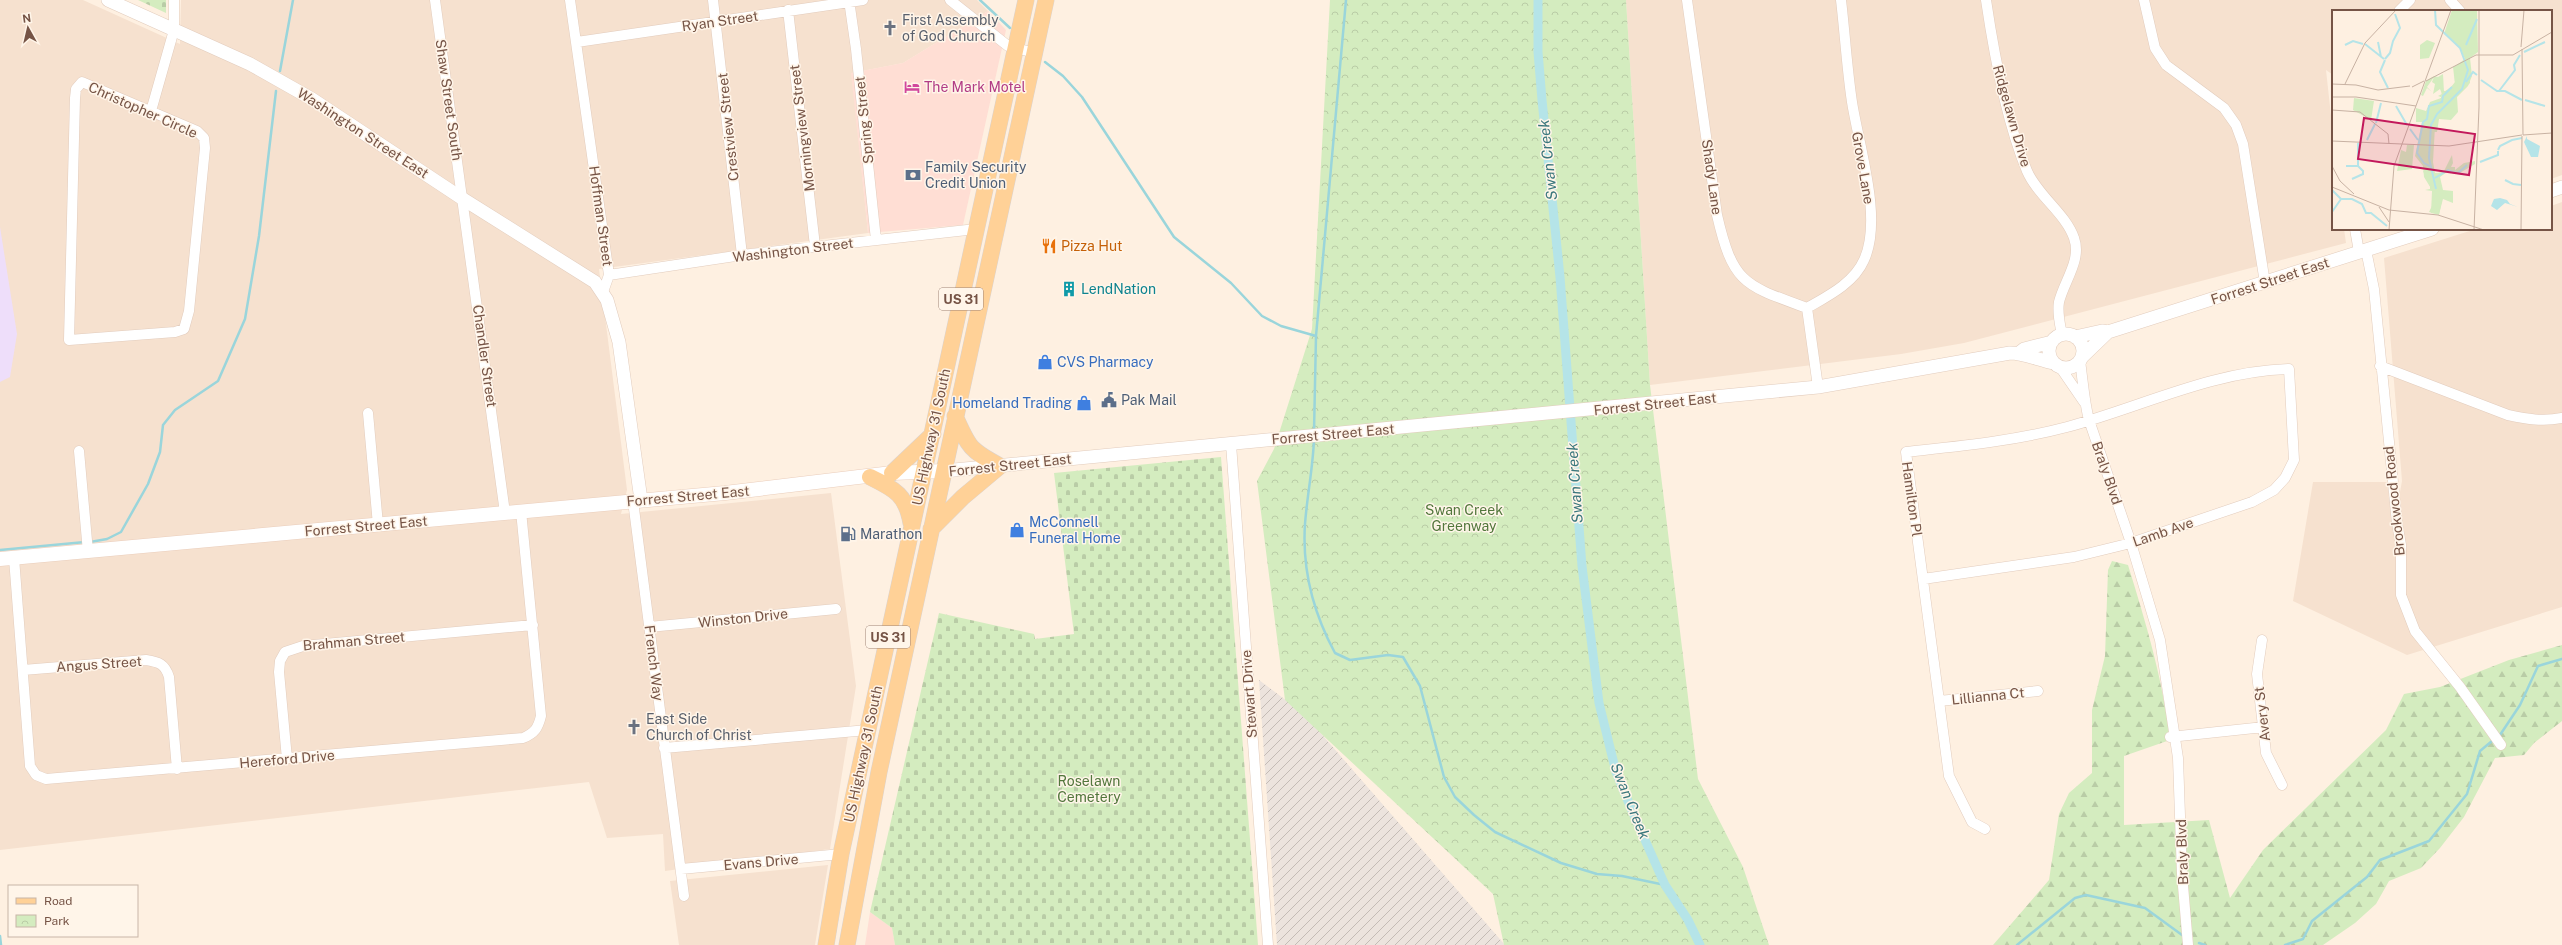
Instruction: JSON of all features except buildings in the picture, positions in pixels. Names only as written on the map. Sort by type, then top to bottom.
[{"type":"main road","name":"US Highway 31 South","points":[[826,945],[841,854],[1026,0]]},
{"type":"main road","name":"US Highway 31 South","points":[[848,945],[879,772],[1046,0]]},
{"type":"main road","points":[[931,529],[963,498],[1000,466],[975,453],[968,446],[956,416]]},
{"type":"main road","points":[[892,473],[932,434]]},
{"type":"main road","name":"Forrest Street East","points":[[0,559],[637,501],[870,477],[892,473],[944,471]]},
{"type":"main road","points":[[870,477],[895,490],[903,498],[909,508],[912,525]]},
{"type":"street","name":"Washington Street East","points":[[108,0],[250,64],[312,99],[464,199],[595,282],[603,292]]},
{"type":"street","points":[[151,111],[174,30],[174,0]]},
{"type":"street","name":"Shaw Street South","points":[[435,0],[464,199]]},
{"type":"street","name":"Hoffman Street","points":[[570,0],[609,275],[603,292]]},
{"type":"street","name":"Crestview Street","points":[[713,0],[742,255]]},
{"type":"street","name":"Ryan Street","points":[[577,42],[863,0]]},
{"type":"street","points":[[950,0],[1008,46],[1035,53]]},
{"type":"street","points":[[1687,0],[1693,0]]},
{"type":"street","name":"Shady Lane","points":[[1687,0],[1717,215],[1726,251],[1731,263],[1743,279],[1760,291],[1807,308]]},
{"type":"street","name":"Grove Lane","points":[[1807,308],[1851,279],[1864,262],[1871,242],[1873,221],[1852,102],[1841,0]]},
{"type":"street","name":"Ridgelawn Drive","points":[[1986,0],[2001,84],[2028,172],[2050,206],[2064,220],[2074,238],[2075,258],[2058,311],[2063,338]]},
{"type":"street","points":[[2144,0],[2155,48],[2166,65],[2224,108],[2236,125],[2243,144],[2265,283]]},
{"type":"street","points":[[2400,10],[2410,0]]},
{"type":"street","points":[[2450,0],[2459,10]]},
{"type":"street","name":"Spring Street","points":[[849,1],[856,49],[876,240]]},
{"type":"street","name":"Morningview Street","points":[[788,10],[816,246]]},
{"type":"street","name":"Christopher Circle","points":[[82,82],[151,111],[197,131],[204,138],[205,148],[188,320],[184,329],[175,332],[69,340],[76,89],[82,82]]},
{"type":"street","points":[[2552,191],[2562,187]]},
{"type":"street","name":"Chandler Street","points":[[464,199],[505,513]]},
{"type":"street","name":"Washington Street","points":[[609,275],[742,255],[976,228]]},
{"type":"street","name":"Brookwood Road","points":[[2355,230],[2374,289],[2380,366],[2397,524],[2401,545],[2400,595],[2415,631],[2460,687],[2501,745]]},
{"type":"street","name":"Forrest Street East","points":[[944,471],[1551,414],[1818,387],[2019,353],[2024,349],[2063,338],[2102,331],[2108,332],[2429,230]]},
{"type":"street","points":[[603,292],[614,318],[619,342],[637,501]]},
{"type":"street","points":[[1807,308],[1818,387]]},
{"type":"street","name":"Forrest Street East","points":[[2081,359],[2108,332]]},
{"type":"street","points":[[2063,338],[2081,344],[2081,359],[2086,396],[2084,402],[2049,355],[2063,338]]},
{"type":"street","name":"Forrest Street East","points":[[2019,353],[2025,357],[2057,365]]},
{"type":"street","points":[[2057,365],[2073,366],[2081,359]]},
{"type":"street","points":[[2380,366],[2508,415],[2529,420],[2550,421],[2562,418]]},
{"type":"street","name":"Hamilton Pl","points":[[1985,829],[1972,822],[1949,776],[1906,452],[2006,440],[2089,420],[2234,374],[2289,369]]},
{"type":"street","name":"Lamb Ave","points":[[1923,578],[2074,557],[2131,543],[2252,502],[2274,490],[2285,478],[2294,460],[2289,369]]},
{"type":"street","name":"Braly Blvd","points":[[2084,402],[2131,543],[2160,640],[2172,737],[2178,758],[2182,874],[2188,945]]},
{"type":"street","points":[[368,413],[378,525]]},
{"type":"street","name":"Stewart Drive","points":[[1231,444],[1268,945]]},
{"type":"street","points":[[78,451],[88,552]]},
{"type":"street","name":"French Way","points":[[637,501],[649,627],[684,896]]},
{"type":"street","name":"Hereford Drive","points":[[14,558],[30,766],[36,775],[46,780],[523,738],[532,734],[539,726],[541,716],[521,511]]},
{"type":"street","name":"Winston Drive","points":[[649,627],[836,609]]},
{"type":"street","name":"Brahman Street","points":[[288,759],[280,672],[280,661],[285,652],[303,646],[533,625]]},
{"type":"street","name":"Avery St","points":[[2262,640],[2257,674],[2266,753],[2282,785]]},
{"type":"street","name":"Angus Street","points":[[23,670],[146,660],[157,661],[166,667],[169,677],[178,769]]},
{"type":"street","name":"Lillianna Ct","points":[[1938,701],[2038,691]]},
{"type":"street","points":[[2172,737],[2264,727]]},
{"type":"street","points":[[664,748],[868,730]]},
{"type":"street","name":"Evans Drive","points":[[681,869],[841,854]]},
{"type":"shaded area","points":[[0,0],[83,0],[180,44],[181,0],[977,0],[988,11],[903,63],[852,73],[868,233],[599,269],[627,490],[621,514],[831,493],[856,686],[830,849],[665,871],[663,834],[607,838],[589,782],[0,850]]},
{"type":"shaded area","points":[[1626,0],[2562,0],[2562,175],[2552,179],[2552,10],[2332,10],[2332,74],[2326,70],[2332,125],[2332,230],[2344,230],[2346,243],[1964,343],[1901,354],[1650,385]]},
{"type":"shaded area","points":[[988,11],[1006,30],[963,225],[868,233],[851,73],[903,63]]},
{"type":"shaded area","points":[[2562,202],[2562,607],[2407,655],[2293,601],[2313,482],[2387,482],[2393,531],[2402,481],[2384,258],[2473,230],[2552,230],[2552,206]]},
{"type":"shaded area","points":[[0,227],[17,334],[10,377],[0,382]]},
{"type":"shaded area","points":[[1259,680],[1304,714],[1505,945],[1277,945]]},
{"type":"shaded area","points":[[828,865],[815,945],[679,945],[670,881]]},
{"type":"shaded area","points":[[870,912],[892,928],[895,945],[865,945]]},
{"type":"green space","points":[[138,0],[166,0],[166,13]]},
{"type":"green space","name":"Swan Creek Greenway","points":[[1330,0],[1626,0],[1650,385],[1698,779],[1743,867],[1769,945],[1504,945],[1493,894],[1285,700],[1257,481],[1274,449],[1312,329]]},
{"type":"green space","name":"Roselawn Cemetery","points":[[1221,457],[1258,945],[895,945],[892,928],[870,912],[939,613],[1034,634],[1035,639],[1074,634],[1054,473]]},
{"type":"green space","points":[[2112,561],[2128,565],[2158,674],[2170,740],[2124,756],[2124,825],[2209,820],[2230,898],[2263,850],[2386,730],[2404,694],[2440,687],[2509,660],[2562,645],[2562,721],[2534,743],[2524,755],[2495,758],[2464,817],[2440,848],[2421,868],[2389,881],[2376,904],[2355,923],[2323,945],[1993,945],[2049,880],[2059,814],[2069,793],[2092,773],[2092,710],[2105,656],[2108,570]]},
{"type":"waterway","points":[[280,71],[293,0]]},
{"type":"waterway","points":[[980,0],[1010,28]]},
{"type":"waterway","points":[[1314,432],[1316,336],[1346,0]]},
{"type":"waterway","name":"Swan Creek","points":[[1538,0],[1538,52],[1560,277],[1582,566],[1599,703],[1616,772],[1633,813],[1665,885],[1688,920],[1700,945]]},
{"type":"waterway","points":[[1045,62],[1063,76],[1082,97],[1174,237],[1231,283],[1262,316],[1281,326],[1316,336]]},
{"type":"waterway","points":[[90,542],[107,539],[121,532],[148,484],[160,452],[163,425],[175,410],[218,381],[245,319],[259,236],[276,91]]},
{"type":"waterway","points":[[1314,439],[1305,524],[1305,558],[1315,607],[1335,653],[1350,660],[1388,655],[1403,657],[1420,686],[1444,777],[1455,797],[1495,832],[1561,863],[1597,874],[1622,876],[1665,885]]},
{"type":"waterway","points":[[0,550],[85,542]]},
{"type":"waterway","points":[[2500,735],[2520,705],[2538,666],[2562,659]]},
{"type":"waterway","points":[[2285,945],[2303,939],[2312,921],[2367,877],[2380,860],[2429,841],[2467,794],[2480,751],[2492,741]]},
{"type":"waterway","points":[[2017,945],[2075,898],[2086,895],[2145,908],[2182,935]]},
{"type":"waterway","points":[[0,936],[1,945]]},
{"type":"waterway","points":[[2199,943],[2205,945]]},
{"type":"place","name":"First Assembly of God Church","points":[[890,28]]},
{"type":"place","name":"The Mark Motel","points":[[912,87]]},
{"type":"place","name":"Family Security Credit Union","points":[[913,175]]},
{"type":"place","name":"Pizza Hut","points":[[1049,246]]},
{"type":"place","name":"LendNation","points":[[1069,289]]},
{"type":"place","name":"CVS Pharmacy","points":[[1045,362]]},
{"type":"place","name":"Pak Mail","points":[[1109,400]]},
{"type":"place","name":"Homeland Trading","points":[[1084,403]]},
{"type":"place","name":"McConnell Funeral Home","points":[[1017,530]]},
{"type":"place","name":"Marathon","points":[[848,534]]},
{"type":"place","name":"East Side Church of Christ","points":[[634,727]]}]
